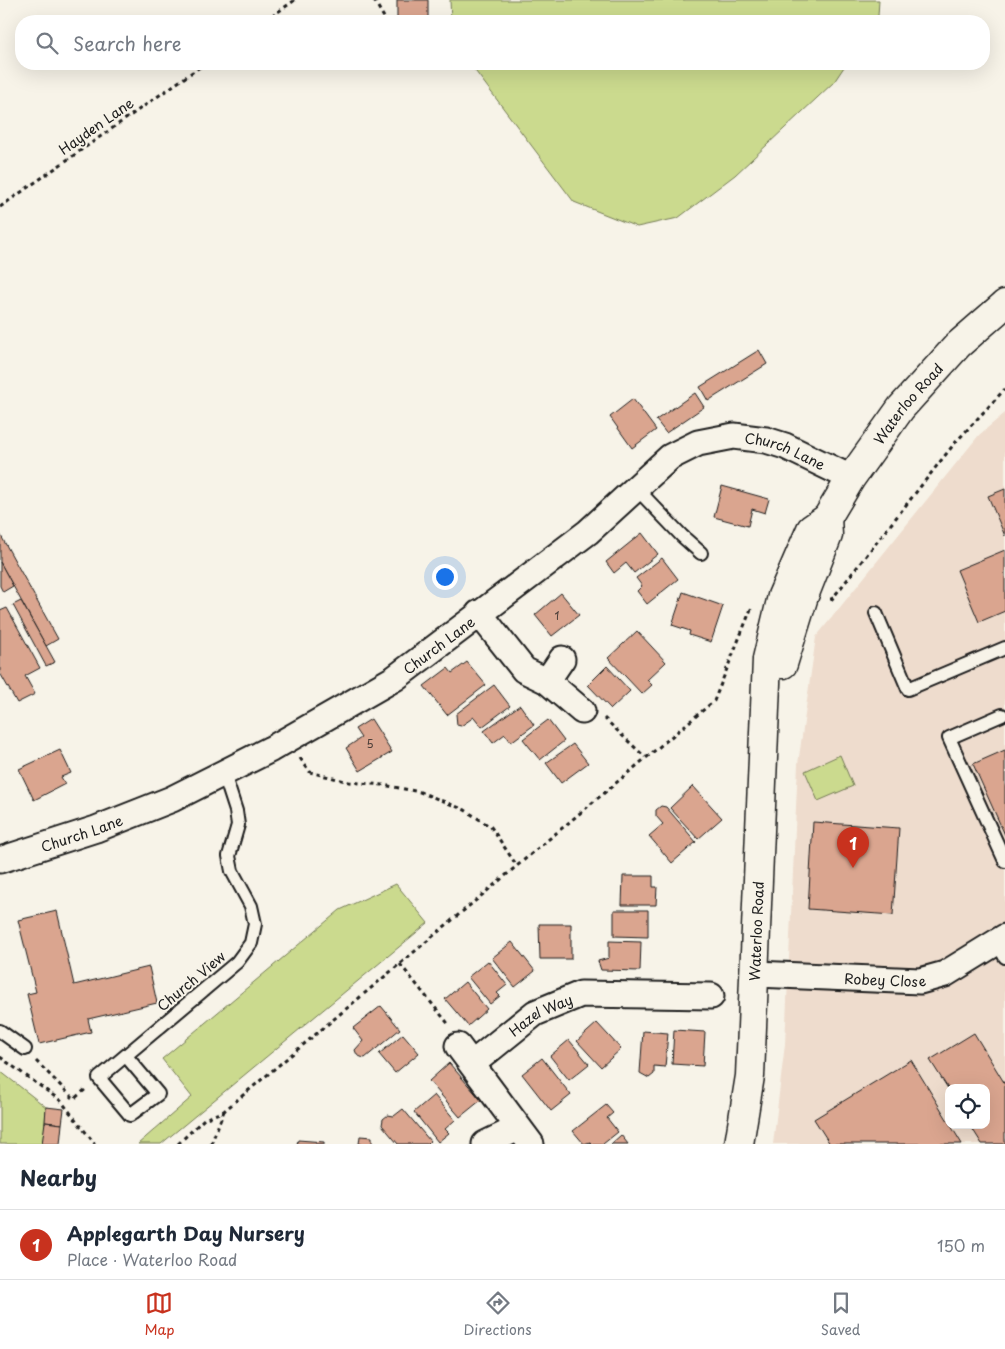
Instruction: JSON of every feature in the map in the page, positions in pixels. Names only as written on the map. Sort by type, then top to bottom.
[{"type":"street","name":"Waterloo Road","points":[[739,1144],[750,1076],[767,658],[780,605],[812,529],[827,518],[851,478],[901,408],[958,345],[1005,304]]},
{"type":"street","name":"Church Lane","points":[[0,860],[96,829],[172,799],[287,740],[394,678],[588,532],[670,457],[698,443],[734,436],[766,440],[785,446],[851,478]]},
{"type":"street","points":[[480,613],[524,670],[547,682],[582,711]]},
{"type":"street","points":[[547,682],[562,659]]},
{"type":"street","name":"Robey Close","points":[[754,974],[920,982],[945,974],[1002,945]]},
{"type":"street","name":"Hazel Way","points":[[465,1055],[536,1013],[581,994],[711,996]]},
{"type":"street","points":[[465,1055],[525,1136],[485,1144]]},
{"type":"lane","points":[[636,488],[702,553]]},
{"type":"lane","points":[[876,613],[908,689],[1005,648]]},
{"type":"lane","points":[[1002,715],[949,738],[1005,860]]},
{"type":"lane","name":"Church View","points":[[99,1078],[237,962],[251,943],[254,924],[251,906],[232,871],[229,856],[238,825],[236,810],[224,774]]},
{"type":"lane","points":[[0,1031],[25,1049]]},
{"type":"lane","points":[[99,1078],[130,1115],[158,1094],[126,1056]]},
{"type":"path","points":[[274,15],[295,0]]},
{"type":"path","points":[[374,0],[383,15]]},
{"type":"path","name":"Hayden Lane","points":[[0,207],[195,70]]},
{"type":"path","points":[[824,599],[832,599],[954,444],[1005,389]]},
{"type":"path","points":[[178,1144],[204,1119],[224,1111],[714,701],[752,608],[758,604]]},
{"type":"path","points":[[582,711],[599,713],[645,757]]},
{"type":"path","points":[[287,740],[310,772],[349,782],[383,785],[420,792],[465,810],[491,827],[517,866]]},
{"type":"path","points":[[400,964],[454,1031],[465,1055]]},
{"type":"path","points":[[25,1049],[74,1099],[99,1078]]},
{"type":"path","points":[[0,1057],[61,1101],[95,1144]]},
{"type":"path","points":[[211,1144],[224,1111]]},
{"type":"shaded area","points":[[1005,413],[1005,1144],[773,1144],[785,1044],[798,764],[816,637],[979,435]]},
{"type":"green space","points":[[450,0],[879,0],[878,15],[451,15]]},
{"type":"green space","points":[[475,70],[842,70],[834,82],[735,175],[678,218],[637,227],[574,202]]},
{"type":"green space","points":[[840,755],[853,786],[818,801],[805,771]]},
{"type":"green space","points":[[396,884],[428,923],[161,1144],[138,1144],[192,1097],[162,1059],[340,910]]},
{"type":"green space","points":[[0,1071],[46,1107],[44,1144],[0,1144]]},
{"type":"building","points":[[397,0],[428,0],[428,15],[397,15]]},
{"type":"building","points":[[759,350],[767,364],[708,401],[700,387]]},
{"type":"building","points":[[695,393],[704,407],[666,433],[656,420]]},
{"type":"building","points":[[633,399],[656,430],[632,448],[610,417]]},
{"type":"building","points":[[722,486],[769,499],[765,513],[752,509],[748,526],[714,517]]},
{"type":"building","points":[[1005,489],[1005,536],[988,496]]},
{"type":"building","points":[[642,533],[658,554],[634,573],[626,563],[614,573],[606,562]]},
{"type":"building","points":[[0,534],[58,639],[46,646],[0,562]]},
{"type":"building","points":[[1005,550],[1005,611],[979,622],[957,570]]},
{"type":"building","points":[[662,558],[678,579],[647,604],[637,591],[642,586],[636,578]]},
{"type":"building","points":[[0,562],[13,586],[3,592],[0,586]]},
{"type":"building","points":[[683,592],[723,606],[711,642],[689,635],[690,631],[672,625]]},
{"type":"building","points":[[561,593],[579,615],[552,636],[535,615]]},
{"type":"building","points":[[21,601],[55,662],[46,666],[13,605]]},
{"type":"building","points":[[7,608],[40,668],[25,676],[35,694],[17,703],[0,673],[0,611]]},
{"type":"building","points":[[637,631],[666,662],[647,680],[652,685],[642,694],[608,658]]},
{"type":"building","points":[[467,662],[486,685],[447,715],[424,686],[448,668],[452,673]]},
{"type":"building","points":[[607,666],[630,691],[611,709],[588,685]]},
{"type":"building","points":[[494,685],[510,706],[482,727],[474,717],[461,726],[457,725],[456,714]]},
{"type":"building","points":[[520,705],[534,725],[511,742],[505,734],[493,743],[484,731]]},
{"type":"building","points":[[371,719],[392,752],[360,771],[346,748],[361,738],[355,729]]},
{"type":"building","points":[[548,720],[564,741],[540,760],[523,739]]},
{"type":"building","points":[[573,744],[588,763],[561,783],[546,763]]},
{"type":"building","points":[[60,750],[71,773],[61,777],[65,784],[34,800],[19,769]]},
{"type":"building","points":[[1005,750],[1005,835],[973,764]]},
{"type":"building","points":[[693,786],[722,818],[698,839],[670,808]]},
{"type":"building","points":[[661,806],[666,807],[696,842],[672,863],[649,836],[663,824],[656,816],[656,810]]},
{"type":"building","points":[[813,822],[899,828],[893,915],[808,909]]},
{"type":"building","points":[[623,876],[653,876],[653,887],[657,887],[656,905],[622,905]]},
{"type":"building","points":[[614,910],[648,910],[648,937],[614,936]]},
{"type":"building","points":[[57,911],[74,985],[149,967],[157,1003],[88,1019],[91,1032],[39,1044],[27,994],[36,992],[18,920]]},
{"type":"building","points":[[539,924],[571,924],[571,959],[540,959]]},
{"type":"building","points":[[609,941],[641,942],[640,971],[601,970],[598,961],[609,958]]},
{"type":"building","points":[[512,942],[535,971],[515,987],[492,958]]},
{"type":"building","points":[[488,961],[507,985],[497,993],[500,996],[490,1004],[468,977]]},
{"type":"building","points":[[465,982],[487,1009],[468,1026],[445,999]]},
{"type":"building","points":[[381,1006],[400,1029],[365,1058],[361,1057],[357,1055],[355,1050],[363,1041],[353,1028]]},
{"type":"building","points":[[597,1023],[621,1049],[601,1067],[577,1041]]},
{"type":"building","points":[[674,1030],[705,1032],[703,1066],[672,1064]]},
{"type":"building","points":[[643,1031],[668,1033],[665,1067],[654,1066],[654,1074],[649,1078],[640,1073]]},
{"type":"building","points":[[974,1033],[1005,1084],[1005,1144],[982,1144],[973,1129],[990,1129],[990,1084],[945,1084],[930,1060]]},
{"type":"building","points":[[403,1034],[419,1053],[395,1073],[379,1054]]},
{"type":"building","points":[[569,1040],[589,1064],[569,1080],[550,1056]]},
{"type":"building","points":[[542,1058],[571,1095],[551,1111],[522,1074]]},
{"type":"building","points":[[911,1060],[945,1116],[945,1129],[953,1129],[962,1144],[830,1144],[814,1119]]},
{"type":"building","points":[[449,1063],[481,1100],[460,1117],[429,1081]]},
{"type":"building","points":[[434,1095],[455,1120],[445,1129],[449,1133],[438,1142],[414,1112]]},
{"type":"building","points":[[606,1105],[613,1113],[607,1118],[618,1132],[603,1144],[592,1144],[590,1142],[584,1144],[573,1131]]},
{"type":"building","points":[[46,1107],[64,1109],[62,1124],[45,1122]]},
{"type":"building","points":[[403,1109],[430,1141],[427,1144],[398,1144],[382,1125],[383,1119],[388,1115],[394,1116]]},
{"type":"building","points":[[45,1122],[62,1124],[60,1144],[42,1144]]},
{"type":"building","points":[[621,1135],[628,1144],[611,1144]]},
{"type":"building","points":[[360,1136],[372,1137],[372,1144],[359,1144]]},
{"type":"building","points":[[298,1140],[324,1142],[324,1144],[297,1144]]},
{"type":"place","name":"Applegarth Day Nursery","points":[[853,868]]}]
